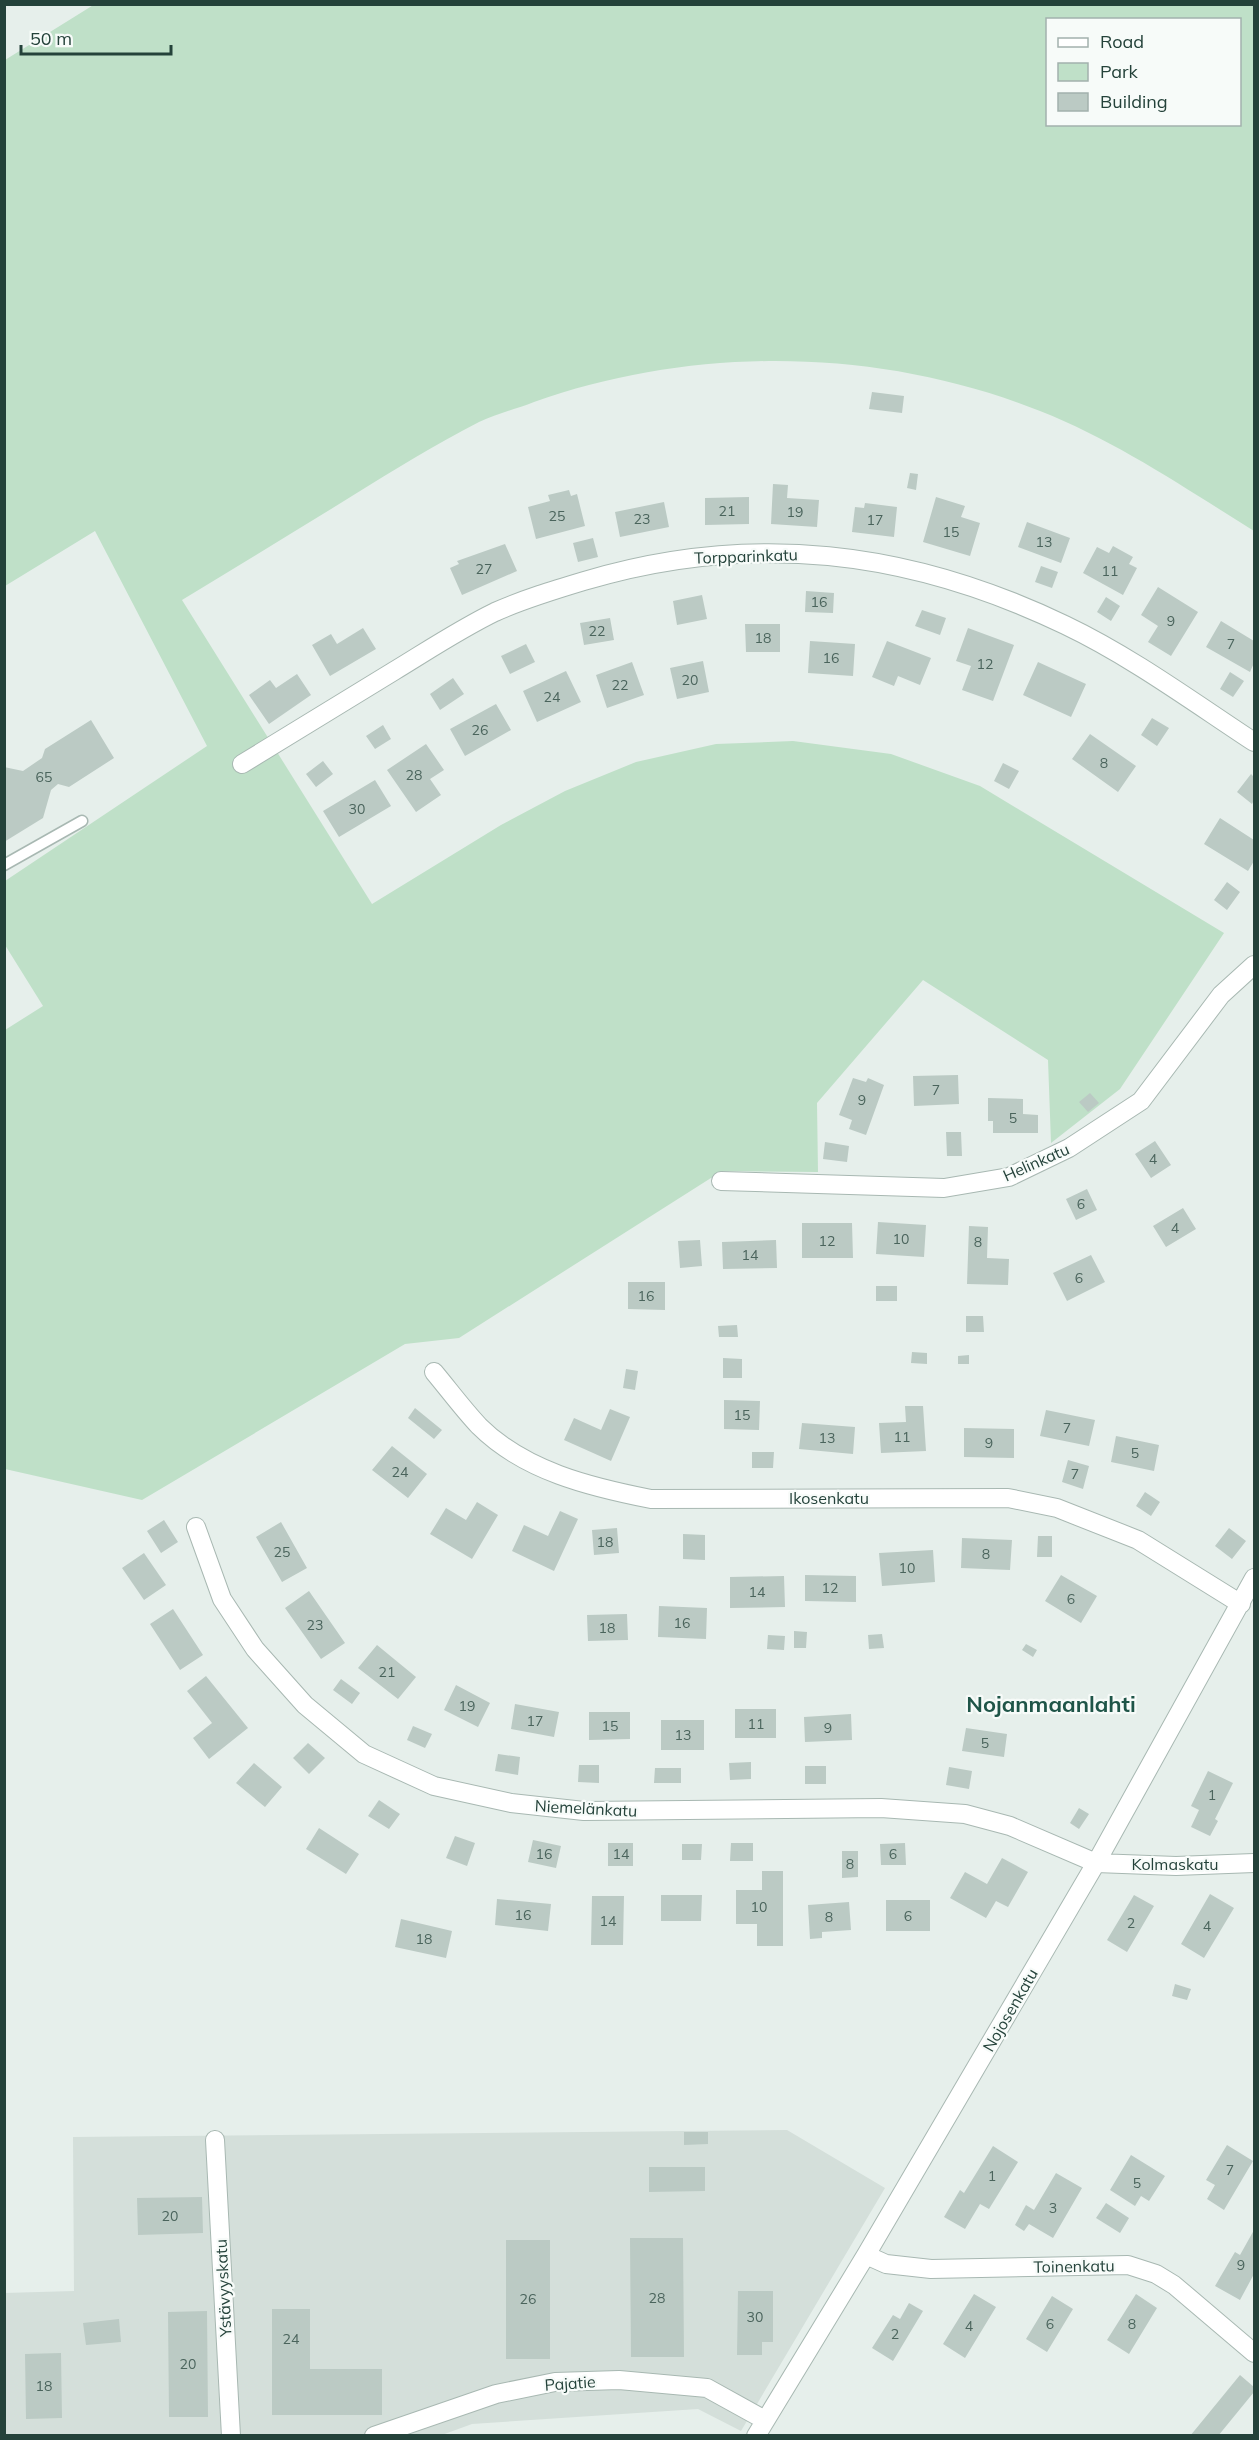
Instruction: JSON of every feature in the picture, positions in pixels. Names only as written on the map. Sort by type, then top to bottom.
[{"type":"street","name":"Torpparinkatu","points":[[242,764],[438,644],[495,613],[546,592],[659,561],[723,554],[786,552],[843,556],[892,564],[952,580],[1010,600],[1067,626],[1124,658],[1254,742]]},
{"type":"street","name":"Helinkatu","points":[[721,1181],[944,1188],[1009,1177],[1069,1148],[1141,1101],[1221,995],[1251,976]]},
{"type":"street","name":"Ikosenkatu","points":[[434,1372],[480,1426],[515,1454],[553,1473],[600,1489],[651,1499],[1008,1498],[1057,1508],[1138,1540],[1241,1604]]},
{"type":"street","name":"Niemelänkatu","points":[[196,1527],[222,1599],[255,1649],[298,1697],[364,1754],[434,1786],[511,1803],[584,1811],[881,1808],[966,1814],[1010,1826],[1096,1863]]},
{"type":"street","name":"Nojosenkatu","points":[[760,2428],[866,2255],[1096,1863],[1254,1582]]},
{"type":"street","name":"Kolmaskatu","points":[[1096,1863],[1176,1866],[1254,1863]]},
{"type":"street","name":"Ystävyyskatu","points":[[215,2140],[231,2436]]},
{"type":"street","name":"Toinenkatu","points":[[866,2255],[886,2264],[931,2269],[1128,2265],[1156,2274],[1173,2285],[1254,2354]]},
{"type":"street","name":"Pajatie","points":[[374,2436],[496,2394],[555,2382],[620,2380],[707,2388],[760,2428]]},
{"type":"lane","points":[[4,865],[82,821]]},
{"type":"shaded area","points":[[787,2130],[885,2188],[741,2431],[698,2409],[472,2424],[439,2436],[5,2435],[4,2293],[74,2291],[73,2137]]},
{"type":"green space","points":[[95,4],[1254,5],[1254,531],[1150,466],[1096,436],[1040,411],[979,390],[916,375],[852,365],[787,361],[723,363],[659,370],[596,383],[486,419],[415,457],[182,600],[372,904],[501,825],[565,791],[636,762],[716,744],[793,741],[891,754],[980,786],[1224,933],[1120,1089],[1051,1143],[1048,1060],[923,980],[817,1103],[818,1172],[722,1171],[459,1338],[405,1344],[142,1500],[5,1469],[5,1030],[43,1006],[5,945],[5,881],[207,746],[95,531],[5,586],[5,60]]},
{"type":"building","points":[[872,392],[904,396],[902,413],[869,409]]},
{"type":"building","points":[[910,473],[918,474],[916,490],[907,488]]},
{"type":"building","points":[[773,484],[788,485],[787,498],[819,500],[817,527],[771,524]]},
{"type":"building","points":[[569,490],[571,496],[577,494],[585,526],[536,539],[528,507],[550,501],[548,495]]},
{"type":"building","points":[[749,497],[749,524],[705,525],[705,498]]},
{"type":"building","points":[[936,497],[965,506],[961,517],[980,523],[970,556],[923,542]]},
{"type":"building","points":[[664,502],[669,527],[620,537],[615,512]]},
{"type":"building","points":[[865,503],[897,507],[894,537],[852,532],[855,507],[864,508]]},
{"type":"building","points":[[1027,522],[1070,538],[1061,563],[1018,547]]},
{"type":"building","points":[[593,538],[598,557],[578,562],[573,543]]},
{"type":"building","points":[[505,544],[517,571],[462,595],[450,568],[459,564],[457,561]]},
{"type":"building","points":[[1113,546],[1133,557],[1129,564],[1137,568],[1123,595],[1083,573],[1097,547],[1109,553]]},
{"type":"building","points":[[1041,566],[1058,572],[1052,588],[1035,582]]},
{"type":"building","points":[[1158,587],[1198,612],[1171,656],[1148,642],[1158,626],[1141,615]]},
{"type":"building","points":[[806,591],[834,593],[833,613],[805,612]]},
{"type":"building","points":[[702,595],[707,619],[677,625],[673,601]]},
{"type":"building","points":[[1106,597],[1120,606],[1111,621],[1097,612]]},
{"type":"building","points":[[922,610],[946,618],[940,635],[915,626]]},
{"type":"building","points":[[610,618],[614,640],[584,645],[580,623]]},
{"type":"building","points":[[1221,621],[1254,641],[1254,663],[1250,672],[1206,647]]},
{"type":"building","points":[[745,624],[780,624],[780,652],[746,652]]},
{"type":"building","points":[[363,628],[376,649],[330,676],[312,645],[331,634],[337,644]]},
{"type":"building","points":[[968,628],[1014,645],[993,701],[962,690],[971,666],[956,661]]},
{"type":"building","points":[[810,641],[855,644],[853,676],[808,673]]},
{"type":"building","points":[[887,641],[931,658],[920,685],[898,676],[894,686],[872,677]]},
{"type":"building","points":[[526,644],[535,662],[510,674],[501,656]]},
{"type":"building","points":[[703,661],[709,692],[677,699],[670,668]]},
{"type":"building","points":[[632,662],[644,695],[607,708],[596,675]]},
{"type":"building","points":[[1038,662],[1086,684],[1071,717],[1023,695]]},
{"type":"building","points":[[566,671],[581,702],[537,722],[523,691]]},
{"type":"building","points":[[1230,672],[1244,681],[1233,697],[1220,689]]},
{"type":"building","points":[[297,674],[311,695],[269,724],[249,695],[270,680],[276,688]]},
{"type":"building","points":[[453,678],[464,694],[440,710],[430,694]]},
{"type":"building","points":[[496,704],[511,730],[465,756],[450,729]]},
{"type":"building","points":[[1152,718],[1169,728],[1157,746],[1141,735]]},
{"type":"building","points":[[91,720],[114,758],[69,787],[58,784],[51,790],[43,818],[4,842],[4,767],[23,771],[42,758],[45,749]]},
{"type":"building","points":[[383,725],[391,739],[375,749],[366,736]]},
{"type":"building","points":[[1090,734],[1136,766],[1118,792],[1072,759]]},
{"type":"building","points":[[426,744],[444,770],[430,779],[441,795],[416,812],[387,770]]},
{"type":"building","points":[[323,761],[333,774],[316,787],[306,774]]},
{"type":"building","points":[[1003,763],[1019,771],[1009,789],[994,781]]},
{"type":"building","points":[[1251,774],[1254,777],[1252,804],[1237,792]]},
{"type":"building","points":[[375,780],[391,806],[339,837],[323,811]]},
{"type":"building","points":[[1220,818],[1254,840],[1254,861],[1248,871],[1204,844]]},
{"type":"building","points":[[1227,882],[1240,892],[1227,910],[1214,900]]},
{"type":"building","points":[[958,1075],[959,1104],[914,1106],[913,1076]]},
{"type":"building","points":[[853,1078],[866,1082],[868,1078],[884,1085],[866,1135],[849,1129],[852,1120],[839,1115]]},
{"type":"building","points":[[1090,1093],[1099,1103],[1088,1112],[1079,1102]]},
{"type":"building","points":[[988,1098],[1023,1099],[1023,1114],[1038,1115],[1038,1133],[993,1133],[993,1121],[988,1121]]},
{"type":"building","points":[[946,1132],[961,1132],[962,1156],[947,1156]]},
{"type":"building","points":[[1155,1141],[1171,1165],[1151,1178],[1135,1154]]},
{"type":"building","points":[[825,1142],[849,1146],[847,1162],[823,1159]]},
{"type":"building","points":[[1087,1189],[1097,1210],[1076,1220],[1066,1199]]},
{"type":"building","points":[[1183,1208],[1196,1229],[1166,1247],[1153,1226]]},
{"type":"building","points":[[878,1222],[926,1225],[924,1257],[876,1254]]},
{"type":"building","points":[[802,1223],[852,1223],[853,1258],[802,1258]]},
{"type":"building","points":[[969,1226],[988,1227],[987,1258],[1009,1259],[1008,1285],[967,1284]]},
{"type":"building","points":[[700,1240],[702,1266],[680,1268],[678,1241]]},
{"type":"building","points":[[776,1240],[777,1268],[723,1269],[722,1242]]},
{"type":"building","points":[[1091,1255],[1105,1282],[1067,1301],[1053,1273]]},
{"type":"building","points":[[628,1282],[665,1282],[665,1310],[628,1309]]},
{"type":"building","points":[[876,1286],[897,1286],[897,1301],[876,1301]]},
{"type":"building","points":[[966,1316],[983,1316],[984,1332],[966,1332]]},
{"type":"building","points":[[737,1325],[738,1337],[719,1337],[718,1326]]},
{"type":"building","points":[[912,1352],[927,1353],[927,1364],[911,1363]]},
{"type":"building","points":[[969,1355],[969,1364],[958,1364],[958,1356]]},
{"type":"building","points":[[723,1358],[742,1359],[742,1378],[723,1378]]},
{"type":"building","points":[[626,1369],[638,1371],[635,1390],[623,1388]]},
{"type":"building","points":[[724,1400],[760,1401],[759,1430],[724,1429]]},
{"type":"building","points":[[905,1406],[923,1406],[926,1451],[881,1453],[879,1423],[906,1422]]},
{"type":"building","points":[[415,1408],[442,1430],[434,1439],[408,1418]]},
{"type":"building","points":[[610,1409],[630,1417],[611,1461],[564,1440],[574,1418],[601,1430]]},
{"type":"building","points":[[1046,1410],[1095,1420],[1089,1446],[1040,1436]]},
{"type":"building","points":[[802,1423],[855,1427],[853,1454],[799,1449]]},
{"type":"building","points":[[964,1428],[1014,1429],[1014,1458],[964,1457]]},
{"type":"building","points":[[1116,1436],[1159,1445],[1154,1471],[1111,1462]]},
{"type":"building","points":[[392,1446],[427,1474],[408,1498],[372,1470]]},
{"type":"building","points":[[752,1452],[774,1452],[773,1468],[752,1468]]},
{"type":"building","points":[[1068,1460],[1089,1466],[1083,1489],[1062,1482]]},
{"type":"building","points":[[1145,1492],[1160,1502],[1151,1516],[1136,1506]]},
{"type":"building","points":[[477,1502],[498,1515],[472,1559],[430,1534],[446,1508],[466,1520]]},
{"type":"building","points":[[560,1511],[578,1519],[554,1571],[512,1551],[524,1525],[548,1536]]},
{"type":"building","points":[[164,1520],[178,1542],[161,1553],[147,1531]]},
{"type":"building","points":[[281,1522],[307,1568],[282,1582],[256,1537]]},
{"type":"building","points":[[617,1528],[619,1553],[594,1555],[592,1530]]},
{"type":"building","points":[[1229,1528],[1246,1541],[1232,1559],[1215,1546]]},
{"type":"building","points":[[683,1534],[705,1535],[705,1560],[683,1559]]},
{"type":"building","points":[[1038,1536],[1052,1536],[1052,1557],[1037,1557]]},
{"type":"building","points":[[962,1538],[1012,1540],[1010,1570],[961,1568]]},
{"type":"building","points":[[933,1550],[935,1582],[882,1586],[879,1553]]},
{"type":"building","points":[[144,1553],[166,1585],[144,1600],[122,1568]]},
{"type":"building","points":[[805,1575],[856,1576],[856,1602],[805,1601]]},
{"type":"building","points":[[1061,1575],[1097,1596],[1081,1623],[1045,1601]]},
{"type":"building","points":[[784,1576],[785,1607],[730,1608],[730,1577]]},
{"type":"building","points":[[309,1591],[345,1643],[321,1659],[285,1608]]},
{"type":"building","points":[[659,1606],[707,1608],[706,1639],[658,1637]]},
{"type":"building","points":[[173,1609],[203,1655],[180,1670],[150,1624]]},
{"type":"building","points":[[627,1614],[628,1640],[588,1641],[587,1615]]},
{"type":"building","points":[[794,1631],[807,1632],[806,1648],[794,1648]]},
{"type":"building","points":[[882,1634],[884,1648],[869,1649],[868,1635]]},
{"type":"building","points":[[768,1635],[785,1636],[784,1650],[767,1649]]},
{"type":"building","points":[[1026,1644],[1037,1650],[1033,1657],[1022,1650]]},
{"type":"building","points":[[377,1645],[416,1677],[398,1699],[358,1668]]},
{"type":"building","points":[[206,1676],[248,1728],[209,1759],[193,1738],[212,1723],[187,1691]]},
{"type":"building","points":[[341,1679],[360,1693],[352,1704],[333,1690]]},
{"type":"building","points":[[456,1685],[490,1703],[478,1727],[444,1710]]},
{"type":"building","points":[[515,1704],[559,1712],[554,1737],[511,1729]]},
{"type":"building","points":[[735,1709],[776,1709],[776,1738],[735,1738]]},
{"type":"building","points":[[589,1712],[630,1712],[630,1739],[589,1740]]},
{"type":"building","points":[[851,1714],[852,1740],[805,1742],[804,1717]]},
{"type":"building","points":[[661,1720],[704,1720],[704,1750],[661,1750]]},
{"type":"building","points":[[413,1726],[432,1734],[425,1748],[407,1740]]},
{"type":"building","points":[[966,1728],[1007,1734],[1004,1757],[962,1751]]},
{"type":"building","points":[[308,1743],[325,1758],[309,1774],[293,1758]]},
{"type":"building","points":[[498,1754],[520,1757],[518,1775],[495,1771]]},
{"type":"building","points":[[751,1762],[751,1779],[730,1780],[729,1763]]},
{"type":"building","points":[[254,1763],[282,1787],[265,1807],[236,1783]]},
{"type":"building","points":[[579,1765],[599,1765],[599,1783],[578,1782]]},
{"type":"building","points":[[805,1766],[826,1766],[826,1784],[805,1784]]},
{"type":"building","points":[[949,1767],[972,1771],[969,1789],[946,1785]]},
{"type":"building","points":[[655,1768],[681,1768],[681,1783],[654,1783]]},
{"type":"building","points":[[1208,1771],[1233,1783],[1215,1819],[1218,1821],[1210,1836],[1191,1827],[1199,1810],[1191,1806]]},
{"type":"building","points":[[379,1800],[400,1814],[389,1829],[368,1816]]},
{"type":"building","points":[[1079,1808],[1089,1814],[1079,1829],[1070,1823]]},
{"type":"building","points":[[319,1828],[359,1854],[346,1874],[306,1849]]},
{"type":"building","points":[[455,1836],[475,1843],[467,1866],[446,1858]]},
{"type":"building","points":[[533,1840],[561,1846],[556,1868],[528,1862]]},
{"type":"building","points":[[608,1843],[633,1843],[633,1866],[608,1866]]},
{"type":"building","points":[[731,1843],[753,1843],[753,1861],[730,1861]]},
{"type":"building","points":[[905,1843],[906,1865],[881,1865],[880,1844]]},
{"type":"building","points":[[682,1844],[702,1844],[701,1860],[682,1860]]},
{"type":"building","points":[[842,1851],[858,1851],[858,1877],[842,1878]]},
{"type":"building","points":[[1002,1858],[1028,1872],[1008,1907],[996,1901],[986,1918],[950,1898],[965,1872],[987,1884]]},
{"type":"building","points":[[762,1871],[783,1871],[783,1946],[757,1946],[757,1924],[736,1924],[736,1890],[762,1890]]},
{"type":"building","points":[[1210,1894],[1234,1908],[1204,1958],[1181,1944]]},
{"type":"building","points":[[661,1895],[702,1895],[701,1921],[661,1921]]},
{"type":"building","points":[[1134,1895],[1154,1906],[1127,1952],[1107,1940]]},
{"type":"building","points":[[592,1896],[624,1896],[623,1945],[591,1945]]},
{"type":"building","points":[[497,1899],[551,1904],[548,1931],[495,1925]]},
{"type":"building","points":[[886,1900],[930,1900],[930,1931],[886,1931]]},
{"type":"building","points":[[849,1902],[851,1930],[822,1932],[822,1938],[810,1939],[808,1905]]},
{"type":"building","points":[[401,1919],[452,1931],[446,1958],[395,1947]]},
{"type":"building","points":[[1175,1984],[1191,1989],[1187,2000],[1172,1996]]},
{"type":"building","points":[[684,2132],[708,2132],[708,2144],[684,2145]]},
{"type":"building","points":[[1227,2145],[1253,2161],[1224,2210],[1207,2199],[1215,2185],[1206,2180]]},
{"type":"building","points":[[993,2146],[1018,2162],[989,2209],[980,2204],[965,2229],[944,2217],[960,2190],[964,2193]]},
{"type":"building","points":[[1131,2155],[1165,2176],[1149,2201],[1141,2196],[1135,2206],[1110,2190]]},
{"type":"building","points":[[649,2167],[705,2167],[705,2191],[649,2192]]},
{"type":"building","points":[[1056,2173],[1082,2188],[1053,2238],[1029,2224],[1024,2231],[1015,2225],[1026,2205],[1034,2210]]},
{"type":"building","points":[[202,2197],[203,2233],[138,2235],[137,2198]]},
{"type":"building","points":[[1106,2203],[1129,2218],[1120,2233],[1096,2218]]},
{"type":"building","points":[[1254,2230],[1254,2274],[1240,2300],[1215,2286],[1235,2252],[1240,2255]]},
{"type":"building","points":[[630,2238],[683,2238],[684,2357],[631,2357]]},
{"type":"building","points":[[506,2240],[550,2240],[550,2359],[506,2359]]},
{"type":"building","points":[[738,2291],[773,2291],[773,2342],[762,2342],[762,2355],[737,2355]]},
{"type":"building","points":[[974,2294],[996,2307],[965,2358],[943,2344]]},
{"type":"building","points":[[1136,2294],[1157,2308],[1129,2354],[1107,2340]]},
{"type":"building","points":[[1052,2296],[1073,2309],[1047,2352],[1026,2339]]},
{"type":"building","points":[[909,2303],[923,2311],[893,2361],[872,2348],[893,2315],[900,2319]]},
{"type":"building","points":[[272,2309],[310,2309],[310,2369],[382,2369],[382,2415],[272,2415]]},
{"type":"building","points":[[207,2311],[208,2417],[169,2417],[168,2312]]},
{"type":"building","points":[[119,2319],[121,2342],[86,2345],[83,2323]]},
{"type":"building","points":[[61,2353],[62,2418],[26,2419],[25,2354]]},
{"type":"building","points":[[1240,2375],[1254,2387],[1254,2392],[1218,2436],[1190,2436]]},
{"type":"district","name":"Nojanmaanlahti","points":[[1051,1704]]}]
